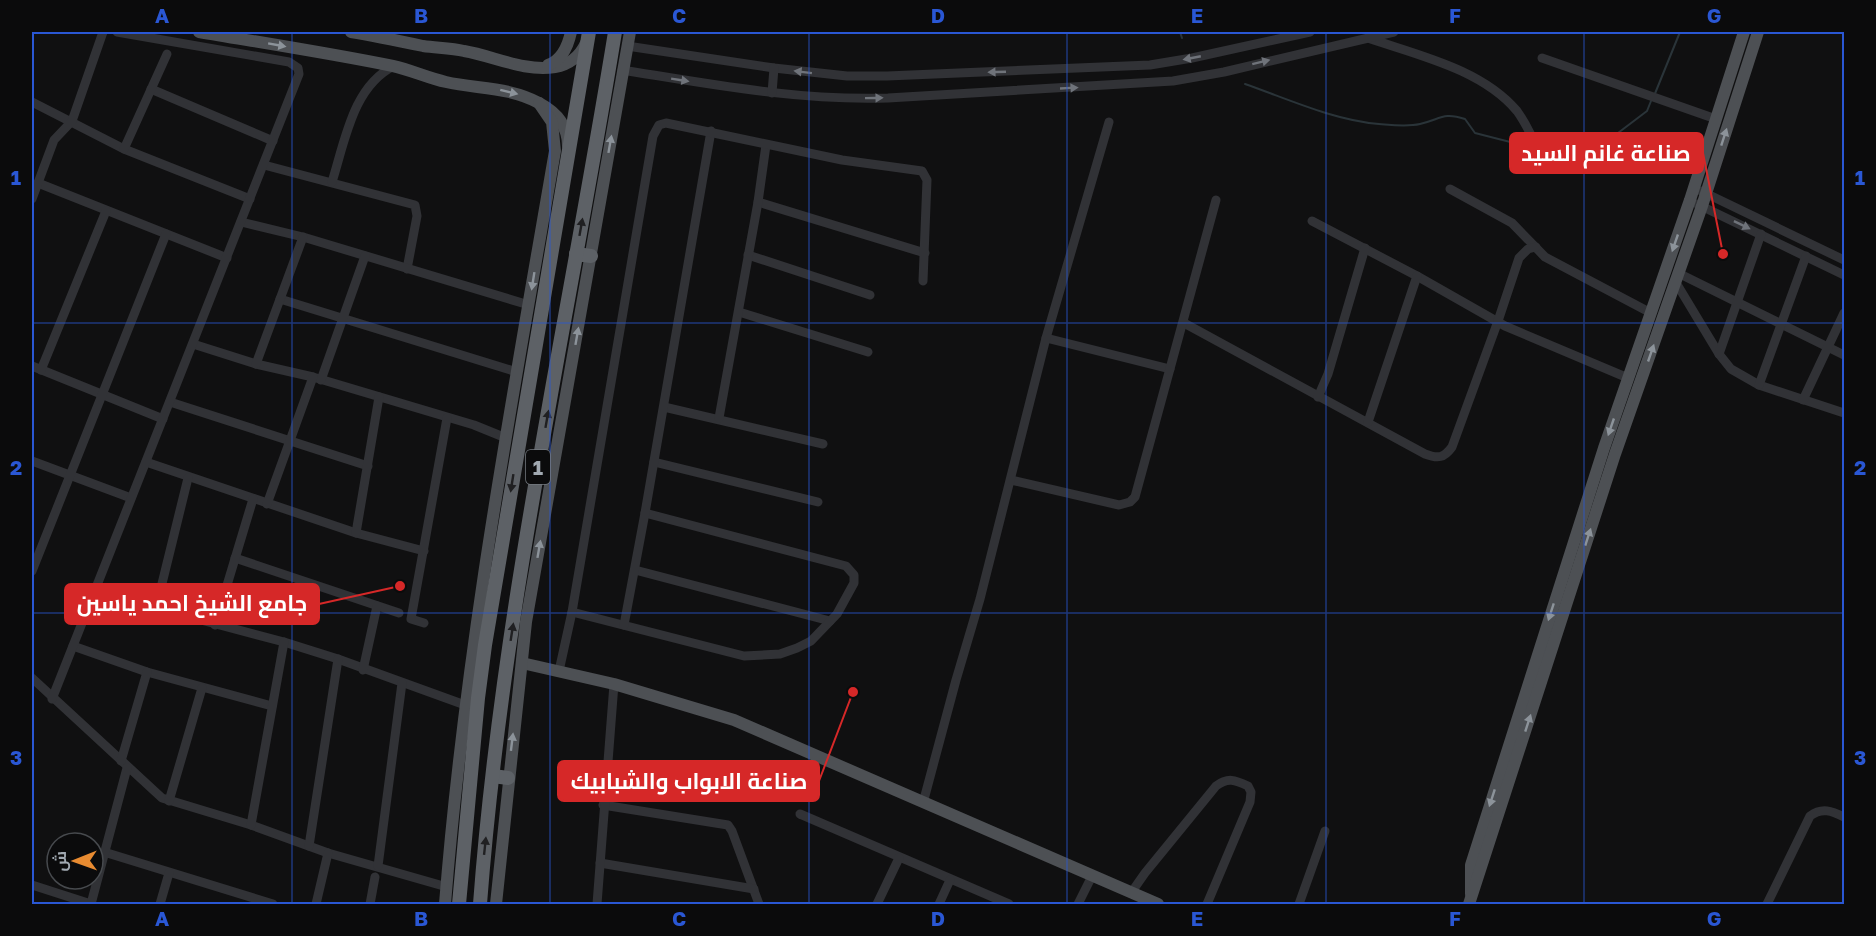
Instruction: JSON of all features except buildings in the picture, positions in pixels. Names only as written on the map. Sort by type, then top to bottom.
[{"type":"highway","name":"1","points":[[480,904],[506,673],[530,515],[615,32]]},
{"type":"highway","name":"1","points":[[459,904],[466,756],[478,698],[486,599],[546,242],[568,147],[587,37]]},
{"type":"highway","points":[[576,254],[591,256]]},
{"type":"highway","points":[[506,673],[521,669]]},
{"type":"highway","points":[[493,777],[508,778]]},
{"type":"highway","points":[[462,867],[483,871]]},
{"type":"main road","points":[[199,32],[394,66],[444,82],[515,93],[539,103],[560,119],[567,133],[568,147]]},
{"type":"main road","points":[[351,32],[471,52],[514,64],[542,67],[554,67],[569,62],[580,53],[587,37]]},
{"type":"main road","points":[[542,67],[559,59],[571,32]]},
{"type":"main road","points":[[496,904],[526,622],[630,32]]},
{"type":"main road","points":[[1470,901],[1471,865],[1628,378],[1690,200],[1744,32]]},
{"type":"main road","points":[[1470,901],[1611,466],[1702,206],[1758,32]]},
{"type":"main road","points":[[445,904],[466,756],[465,705],[486,599],[506,438],[517,372],[529,305],[546,242],[555,142],[552,122],[539,103]]},
{"type":"main road","points":[[521,669],[559,671],[614,684],[734,720],[1151,903]]},
{"type":"street","points":[[32,199],[54,140],[72,121],[103,32]]},
{"type":"street","points":[[52,699],[264,165],[299,71],[296,65],[278,60],[117,32]]},
{"type":"street","points":[[1262,42],[1266,32]]},
{"type":"street","points":[[627,46],[774,68],[847,76],[887,76],[1124,67],[1192,58],[1310,32]]},
{"type":"street","points":[[622,70],[772,93],[868,98],[1141,84],[1196,77],[1394,32]]},
{"type":"street","points":[[1284,37],[1284,57]]},
{"type":"street","points":[[1367,38],[1463,71],[1504,99],[1517,111],[1531,135]]},
{"type":"street","points":[[124,149],[166,54]]},
{"type":"street","points":[[1542,58],[1716,119]]},
{"type":"street","points":[[332,182],[362,95],[379,75],[394,66]]},
{"type":"street","points":[[772,93],[774,68]]},
{"type":"street","points":[[151,89],[273,141]]},
{"type":"street","points":[[32,102],[124,149],[250,199]]},
{"type":"street","points":[[923,803],[980,598],[1046,338],[1109,122]]},
{"type":"street","points":[[559,671],[572,612],[653,136],[659,125],[666,123],[842,160],[922,171],[927,180],[922,281]]},
{"type":"street","points":[[624,625],[711,131]]},
{"type":"street","points":[[719,418],[766,145]]},
{"type":"street","points":[[264,165],[415,205],[417,216],[406,268]]},
{"type":"street","points":[[38,183],[227,258]]},
{"type":"street","points":[[1694,187],[1845,260]]},
{"type":"street","points":[[1450,189],[1512,223],[1545,257],[1651,313]]},
{"type":"street","points":[[1011,480],[1119,505],[1130,502],[1135,497],[1216,200]]},
{"type":"street","points":[[1690,200],[1845,275]]},
{"type":"street","points":[[758,202],[925,253]]},
{"type":"street","points":[[106,211],[36,368],[163,419]]},
{"type":"street","points":[[1312,221],[1498,321],[1628,378]]},
{"type":"street","points":[[241,222],[303,237],[529,305]]},
{"type":"street","points":[[32,571],[166,234]]},
{"type":"street","points":[[1719,354],[1761,234]]},
{"type":"street","points":[[256,364],[303,237]]},
{"type":"street","points":[[1184,323],[1434,458],[1446,455],[1452,447],[1519,258],[1528,249],[1536,247]]},
{"type":"street","points":[[1318,396],[1328,374],[1365,249]]},
{"type":"street","points":[[748,255],[870,296]]},
{"type":"street","points":[[267,504],[290,440],[343,319],[365,256]]},
{"type":"street","points":[[1759,385],[1806,256]]},
{"type":"street","points":[[1368,422],[1417,276]]},
{"type":"street","points":[[1677,277],[1737,303],[1845,356]]},
{"type":"street","points":[[1677,277],[1719,354],[1731,369],[1759,385],[1845,413]]},
{"type":"street","points":[[280,299],[517,372]]},
{"type":"street","points":[[739,312],[868,352]]},
{"type":"street","points":[[1803,400],[1845,313]]},
{"type":"street","points":[[1046,338],[1170,369]]},
{"type":"street","points":[[193,344],[474,425],[506,438]]},
{"type":"street","points":[[356,533],[379,397]]},
{"type":"street","points":[[170,402],[368,466]]},
{"type":"street","points":[[664,407],[823,444]]},
{"type":"street","points":[[424,623],[411,619],[447,418]]},
{"type":"street","points":[[32,461],[131,498]]},
{"type":"street","points":[[146,462],[356,533],[424,551]]},
{"type":"street","points":[[654,462],[818,502]]},
{"type":"street","points":[[156,608],[188,478]]},
{"type":"street","points":[[214,625],[253,499]]},
{"type":"street","points":[[572,612],[744,656],[780,654],[811,641],[837,614],[854,583],[854,575],[846,566],[645,513]]},
{"type":"street","points":[[235,558],[399,613]]},
{"type":"street","points":[[635,570],[830,621]]},
{"type":"street","points":[[96,587],[156,608],[338,659],[363,670],[465,705]]},
{"type":"street","points":[[363,670],[377,606]]},
{"type":"street","points":[[251,825],[284,642]]},
{"type":"street","points":[[73,645],[147,672],[272,706]]},
{"type":"street","points":[[309,846],[338,659]]},
{"type":"street","points":[[105,848],[147,672]]},
{"type":"street","points":[[32,678],[52,699],[162,798],[251,825],[328,853],[447,886]]},
{"type":"street","points":[[378,866],[402,683]]},
{"type":"street","points":[[597,904],[614,684]]},
{"type":"street","points":[[169,801],[202,688]]},
{"type":"street","points":[[1131,893],[1216,786],[1224,780],[1231,779],[1248,786],[1251,792],[1250,802],[1207,904]]},
{"type":"street","points":[[603,805],[728,825],[759,904]]},
{"type":"street","points":[[1767,904],[1810,816],[1827,810],[1845,817]]},
{"type":"street","points":[[800,814],[996,902],[1009,904]]},
{"type":"street","points":[[1299,904],[1325,831]]},
{"type":"street","points":[[105,852],[273,904]]},
{"type":"street","points":[[315,904],[328,853]]},
{"type":"street","points":[[877,904],[899,858]]},
{"type":"street","points":[[600,863],[754,889]]},
{"type":"street","points":[[160,904],[169,873]]},
{"type":"street","points":[[1078,904],[1092,876]]},
{"type":"street","points":[[370,904],[375,877]]},
{"type":"street","points":[[939,904],[950,880]]},
{"type":"street","points":[[32,885],[91,904]]},
{"type":"waterway","points":[[1180,32],[1182,38]]},
{"type":"waterway","points":[[1654,96],[1680,32]]},
{"type":"waterway","points":[[1245,84],[1311,108],[1362,122],[1410,125],[1447,116],[1458,117],[1465,119],[1475,133],[1526,146],[1534,154],[1553,159],[1577,152],[1614,136],[1647,111],[1651,101]]},
{"type":"place","name":"صناعة غانم السيد","points":[[1723,254]]},
{"type":"place","name":"جامع الشيخ احمد ياسين","points":[[400,586]]},
{"type":"place","name":"صناعة الابواب والشبابيك","points":[[853,692]]}]
